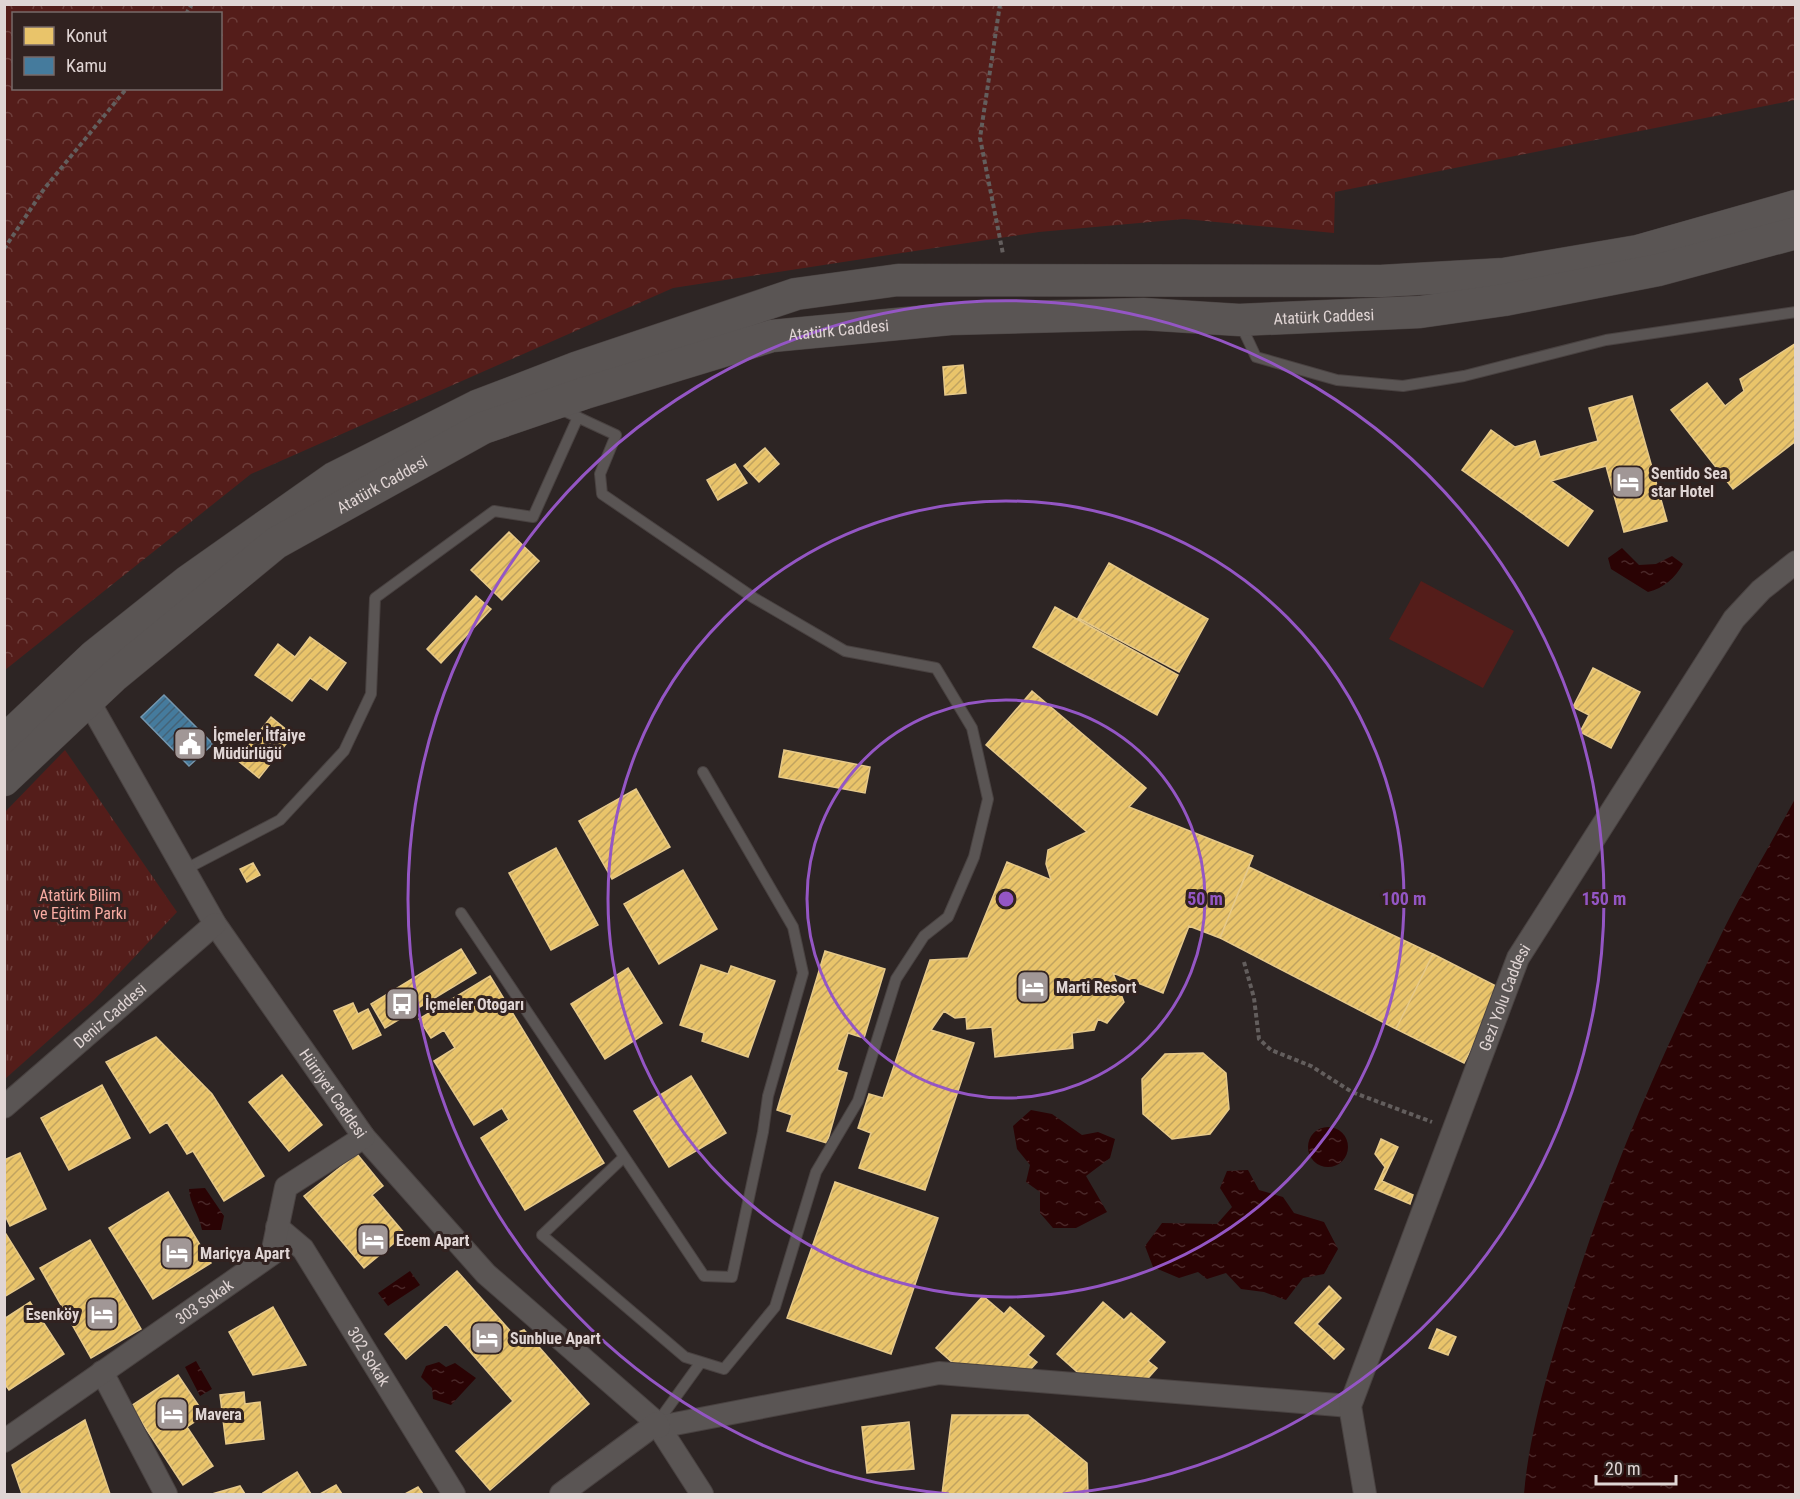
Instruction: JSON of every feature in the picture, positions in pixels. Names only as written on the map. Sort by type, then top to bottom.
[{"type":"street","name":"Atatürk Caddesi","points":[[4,741],[94,656],[188,581],[334,478],[477,406],[576,368],[796,294],[898,280],[1381,281],[1504,274],[1638,250],[1796,206]]},
{"type":"street","name":"Atatürk Caddesi","points":[[4,780],[88,700],[276,543],[483,428],[564,411],[772,336],[950,319],[1143,314],[1239,320],[1420,312],[1504,300],[1658,270],[1796,233]]},
{"type":"street","name":"Gezi Yolu Caddesi","points":[[1350,1406],[1518,958],[1734,619],[1761,590],[1796,562]]},
{"type":"street","name":"Hürriyet Caddesi","points":[[88,700],[215,924],[364,1137],[486,1274],[658,1425],[702,1494]]},
{"type":"street","name":"Deniz Caddesi","points":[[4,1107],[215,924]]},
{"type":"street","name":"303 Sokak","points":[[4,1441],[272,1254],[286,1187],[364,1137]]},
{"type":"street","name":"302 Sokak","points":[[278,1227],[303,1249],[454,1494]]},
{"type":"street","points":[[102,1372],[166,1494]]},
{"type":"street","points":[[561,1494],[658,1425],[939,1373],[1350,1406],[1365,1494]]},
{"type":"lane","points":[[1239,320],[1256,357],[1337,380],[1403,386],[1464,376],[1606,340],[1796,312]]},
{"type":"lane","points":[[184,870],[280,820],[344,751],[371,694],[375,598],[494,511],[533,517],[564,411],[616,435],[600,474],[602,494],[754,598],[845,651],[936,668],[972,728],[988,800],[974,857],[948,917],[924,936],[896,978],[858,1101],[816,1172],[775,1307],[724,1369],[686,1358],[542,1235],[624,1157]]},
{"type":"lane","points":[[461,913],[704,1276],[732,1277],[763,1132],[768,1096],[803,973],[793,927],[703,772]]},
{"type":"lane","points":[[658,1425],[700,1362]]},
{"type":"path","points":[[1000,4],[980,138],[1008,281]]},
{"type":"path","points":[[4,249],[44,189],[125,90]]},
{"type":"path","points":[[1244,962],[1254,998],[1259,1039],[1271,1050],[1311,1066],[1352,1092],[1453,1130]]},
{"type":"green space","points":[[5,4],[1795,5],[1795,100],[1335,192],[1334,233],[1184,219],[1039,232],[673,288],[251,474],[5,670]]},
{"type":"green space","points":[[1421,581],[1514,631],[1483,688],[1389,639]]},
{"type":"green space","name":"Atatürk Bilim ve Eğitim Parkı","points":[[65,750],[177,912],[94,1000],[5,1079],[5,812]]},
{"type":"water","points":[[1622,548],[1639,565],[1656,564],[1672,556],[1683,564],[1668,582],[1648,592],[1611,569],[1608,558]]},
{"type":"water","points":[[1795,799],[1795,1494],[1524,1494],[1531,1445],[1548,1372],[1601,1208],[1656,1072],[1698,983],[1737,903]]},
{"type":"water","points":[[1031,1110],[1052,1114],[1082,1135],[1098,1132],[1115,1139],[1110,1158],[1086,1176],[1107,1212],[1076,1228],[1053,1228],[1040,1213],[1040,1192],[1026,1182],[1030,1165],[1017,1149],[1013,1126]]},
{"type":"water","points":[[1328,1127],[1336,1128],[1342,1133],[1347,1139],[1347,1155],[1342,1161],[1336,1166],[1328,1167],[1320,1166],[1314,1161],[1309,1155],[1308,1147],[1309,1139],[1314,1133],[1320,1128]]},
{"type":"water","points":[[1248,1170],[1259,1190],[1283,1197],[1294,1213],[1324,1222],[1338,1249],[1324,1274],[1303,1278],[1286,1300],[1264,1292],[1241,1289],[1226,1273],[1207,1279],[1198,1272],[1179,1278],[1153,1267],[1145,1246],[1162,1223],[1217,1224],[1232,1207],[1220,1188],[1227,1171]]},
{"type":"water","points":[[205,1188],[224,1216],[221,1230],[202,1230],[189,1189]]},
{"type":"water","points":[[410,1271],[420,1285],[388,1306],[378,1293]]},
{"type":"water","points":[[196,1361],[212,1389],[200,1396],[185,1367]]},
{"type":"water","points":[[439,1362],[446,1367],[455,1363],[476,1378],[451,1405],[433,1399],[432,1388],[421,1377],[426,1366]]},
{"type":"building: Konut","points":[[1796,343],[1796,441],[1733,489],[1671,410],[1707,383],[1725,406],[1744,391],[1740,379]]},
{"type":"building: Konut","points":[[963,365],[966,393],[945,395],[943,367]]},
{"type":"building: Konut","points":[[1632,396],[1667,521],[1624,532],[1606,466],[1551,481],[1593,511],[1568,546],[1462,470],[1491,430],[1515,447],[1535,441],[1540,457],[1598,441],[1589,408]]},
{"type":"building: Konut","points":[[765,448],[779,464],[759,482],[744,466]]},
{"type":"building: Konut","points":[[735,464],[747,483],[718,500],[707,480]]},
{"type":"building: Konut","points":[[509,532],[539,561],[502,600],[471,570]]},
{"type":"building: Konut","points":[[1109,563],[1208,619],[1179,672],[1078,618]]},
{"type":"building: Konut","points":[[476,596],[491,609],[441,663],[427,649]]},
{"type":"building: Konut","points":[[1055,607],[1178,675],[1157,715],[1033,647]]},
{"type":"building: Konut","points":[[310,637],[346,663],[327,690],[310,678],[292,701],[255,675],[278,644],[295,657]]},
{"type":"building: Konut","points":[[1593,668],[1640,692],[1611,748],[1580,732],[1589,715],[1573,707]]},
{"type":"building: Konut","points":[[1032,691],[1146,788],[1129,807],[1253,856],[1220,938],[1189,926],[1163,993],[1113,973],[1124,1002],[1107,1023],[1098,1019],[1094,1030],[1072,1033],[1073,1048],[995,1057],[992,1027],[967,1029],[966,1017],[955,1018],[944,1011],[931,1030],[974,1043],[925,1190],[859,1168],[871,1133],[858,1128],[869,1094],[883,1098],[930,960],[968,958],[1007,862],[1051,880],[1046,864],[1048,850],[1087,832],[986,745]]},
{"type":"building: Konut","points":[[271,717],[293,735],[259,778],[237,760]]},
{"type":"building: Konut","points":[[784,750],[870,767],[865,793],[779,777]]},
{"type":"building: Konut","points":[[636,789],[670,847],[612,879],[579,821]]},
{"type":"building: Konut","points":[[556,848],[598,925],[551,950],[509,873]]},
{"type":"building: Konut","points":[[253,863],[260,875],[247,882],[240,869]]},
{"type":"building: Konut","points":[[1249,867],[1433,954],[1396,1029],[1220,938]]},
{"type":"building: Konut","points":[[683,870],[717,929],[659,964],[624,904]]},
{"type":"building: Konut","points":[[461,949],[476,973],[385,1028],[371,1004]]},
{"type":"building: Konut","points":[[825,951],[885,969],[864,1038],[848,1033],[837,1070],[847,1073],[827,1143],[787,1131],[792,1115],[777,1110]]},
{"type":"building: Konut","points":[[1433,954],[1502,989],[1464,1063],[1396,1029]]},
{"type":"building: Konut","points":[[701,965],[728,974],[731,966],[775,981],[748,1057],[702,1041],[704,1033],[680,1025]]},
{"type":"building: Konut","points":[[628,968],[662,1023],[605,1059],[571,1004]]},
{"type":"building: Konut","points":[[490,976],[604,1163],[525,1210],[481,1138],[509,1120],[502,1108],[474,1125],[434,1061],[455,1048],[444,1030],[431,1038],[419,1019]]},
{"type":"building: Konut","points":[[353,1003],[358,1014],[368,1009],[381,1035],[353,1049],[334,1011]]},
{"type":"building: Konut","points":[[156,1037],[212,1094],[264,1176],[224,1201],[193,1151],[187,1154],[167,1122],[150,1133],[106,1062]]},
{"type":"building: Konut","points":[[1203,1053],[1226,1073],[1229,1109],[1210,1134],[1172,1139],[1143,1114],[1142,1079],[1165,1054]]},
{"type":"building: Konut","points":[[282,1075],[322,1125],[289,1151],[249,1102]]},
{"type":"building: Konut","points":[[691,1076],[726,1133],[669,1167],[634,1111]]},
{"type":"building: Konut","points":[[102,1085],[130,1138],[69,1170],[41,1118]]},
{"type":"building: Konut","points":[[1381,1139],[1398,1147],[1382,1181],[1413,1195],[1410,1204],[1375,1189],[1385,1167],[1375,1154]]},
{"type":"building: Konut","points":[[20,1153],[46,1209],[10,1226],[4,1213],[4,1160]]},
{"type":"building: Konut","points":[[357,1154],[383,1186],[372,1195],[405,1234],[364,1268],[304,1196]]},
{"type":"building: Konut","points":[[835,1182],[938,1218],[891,1354],[787,1318]]},
{"type":"building: Konut","points":[[168,1192],[211,1263],[153,1299],[109,1228]]},
{"type":"building: Konut","points":[[4,1231],[34,1279],[4,1297]]},
{"type":"building: Konut","points":[[90,1240],[141,1329],[91,1358],[40,1268]]},
{"type":"building: Konut","points":[[457,1271],[513,1334],[524,1330],[589,1404],[490,1490],[456,1451],[513,1401],[446,1324],[406,1359],[385,1334]]},
{"type":"building: Konut","points":[[1329,1286],[1341,1298],[1317,1324],[1344,1349],[1334,1359],[1295,1323]]},
{"type":"building: Konut","points":[[983,1296],[1004,1314],[1010,1307],[1044,1336],[1028,1355],[1037,1362],[1022,1379],[963,1372],[936,1348]]},
{"type":"building: Konut","points":[[30,1302],[64,1354],[9,1390],[4,1383],[4,1319]]},
{"type":"building: Konut","points":[[1103,1302],[1124,1320],[1131,1313],[1165,1342],[1148,1361],[1157,1368],[1142,1385],[1084,1378],[1057,1354]]},
{"type":"building: Konut","points":[[273,1307],[306,1365],[253,1375],[229,1332]]},
{"type":"building: Konut","points":[[1437,1329],[1456,1337],[1448,1355],[1429,1348]]},
{"type":"building: Konut","points":[[178,1375],[205,1415],[187,1427],[213,1466],[183,1485],[131,1406]]},
{"type":"building: Konut","points":[[244,1392],[245,1404],[260,1402],[264,1439],[226,1444],[220,1395]]},
{"type":"building: Konut","points":[[952,1415],[1028,1415],[1087,1463],[1088,1494],[942,1494]]},
{"type":"building: Konut","points":[[85,1420],[110,1494],[22,1494],[12,1465]]},
{"type":"building: Konut","points":[[909,1422],[914,1469],[867,1473],[862,1427]]},
{"type":"building: Konut","points":[[297,1472],[311,1494],[263,1493]]},
{"type":"building: Konut","points":[[336,1485],[342,1494],[320,1494]]},
{"type":"building: Konut","points":[[240,1486],[245,1494],[212,1494]]},
{"type":"building: Konut","points":[[418,1487],[423,1494],[405,1494]]},
{"type":"building: Kamu","points":[[164,695],[213,744],[189,766],[141,717]]},
{"type":"place","name":"Sentido Sea star Hotel","points":[[1628,482]]},
{"type":"place","name":"İçmeler İtfaiye Müdürlüğü","points":[[190,744]]},
{"type":"place","name":"Marti Resort","points":[[1033,987]]},
{"type":"place","name":"İçmeler Otogarı","points":[[402,1004]]},
{"type":"place","name":"Ecem Apart","points":[[373,1240]]},
{"type":"place","name":"Mariçya Apart","points":[[177,1253]]},
{"type":"place","name":"Esenköy","points":[[102,1314]]},
{"type":"place","name":"Sunblue Apart","points":[[487,1338]]},
{"type":"place","name":"Mavera","points":[[172,1414]]}]
